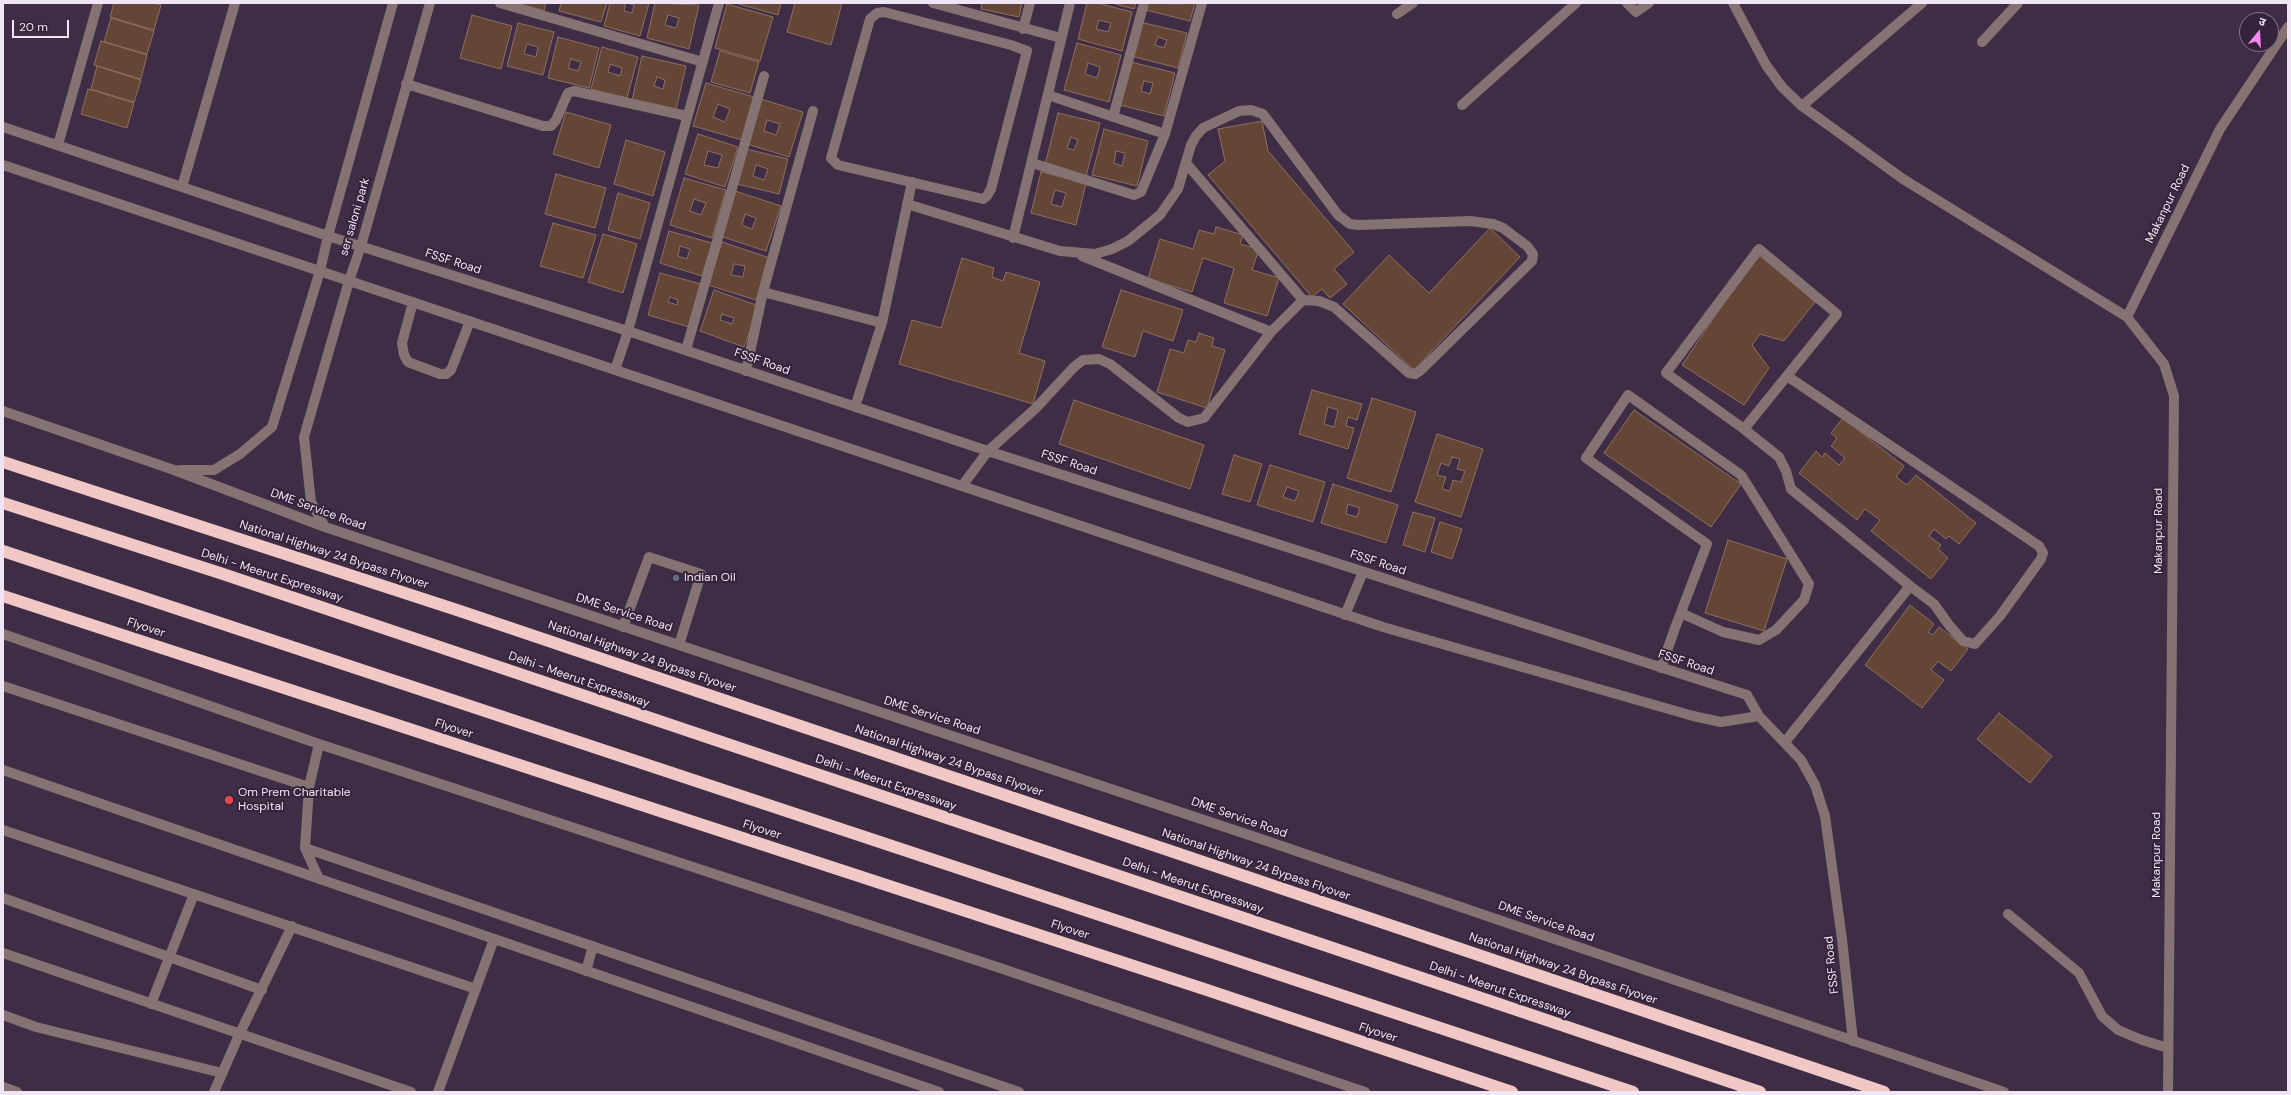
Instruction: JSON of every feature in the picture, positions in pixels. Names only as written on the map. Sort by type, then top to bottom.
[{"type":"highway","name":"National Highway 24 Bypass Flyover","points":[[3,462],[460,611],[1884,1092]]},
{"type":"highway","name":"Delhi - Meerut Expressway","points":[[3,503],[230,577],[1760,1092]]},
{"type":"highway","points":[[3,551],[1633,1092]]},
{"type":"highway","name":"Flyover","points":[[3,596],[1204,989],[1512,1092]]},
{"type":"street","points":[[58,145],[98,3]]},
{"type":"street","points":[[182,187],[235,3]]},
{"type":"street","points":[[174,470],[214,470],[240,454],[272,427],[320,271],[328,236],[393,3]]},
{"type":"street","name":"ser saloni park","points":[[325,528],[311,502],[304,437],[349,281],[361,246],[430,3]]},
{"type":"street","points":[[500,3],[703,62]]},
{"type":"street","points":[[615,370],[628,331],[719,3]]},
{"type":"street","points":[[933,3],[1023,29],[1061,38]]},
{"type":"street","points":[[1023,29],[1030,3]]},
{"type":"street","points":[[1012,238],[1032,163],[1070,3]]},
{"type":"street","points":[[1113,117],[1144,3]]},
{"type":"street","points":[[1032,163],[1138,194],[1143,188],[1164,134],[1202,3]]},
{"type":"street","points":[[1397,14],[1413,3]]},
{"type":"street","points":[[1462,105],[1576,3]]},
{"type":"street","points":[[1627,3],[1636,12],[1649,3]]},
{"type":"street","points":[[1734,3],[1766,66],[1782,87],[1802,106],[1903,178],[2127,317]]},
{"type":"street","points":[[1802,106],[1922,3]]},
{"type":"street","points":[[1982,42],[2018,3]]},
{"type":"street","points":[[884,12],[1011,45],[1027,51],[987,196],[983,199],[975,199],[912,182],[838,165],[831,158],[870,18],[876,13],[884,12]]},
{"type":"street","name":"Makanpur Road","points":[[2168,1092],[2174,396],[2164,364],[2127,317],[2220,129],[2288,27]]},
{"type":"street","points":[[686,350],[764,76]]},
{"type":"street","points":[[406,84],[543,126],[551,126],[556,120],[568,92],[574,91],[687,116]]},
{"type":"street","points":[[1048,95],[1164,134]]},
{"type":"street","points":[[1077,254],[1095,254],[1112,249],[1142,231],[1170,202],[1178,189],[1191,146],[1196,136],[1203,128],[1239,111],[1251,110],[1262,114],[1338,215],[1350,224],[1359,225],[1482,221],[1504,228],[1527,246],[1533,254],[1532,262],[1416,374],[1409,373],[1402,369],[1334,307],[1319,301],[1303,300],[1186,163]]},
{"type":"street","points":[[746,371],[763,292],[813,111]]},
{"type":"street","name":"FSSF Road","points":[[3,127],[328,236],[628,331],[988,451],[1747,695],[1759,716],[1801,760],[1815,785],[1825,816],[1842,939],[1853,1041]]},
{"type":"street","points":[[3,165],[1345,614],[1693,716],[1721,722],[1759,716]]},
{"type":"street","points":[[855,407],[882,323],[912,182]]},
{"type":"street","points":[[907,204],[1012,238],[1077,254],[1271,332]]},
{"type":"street","points":[[1744,429],[1837,314],[1759,249],[1666,373],[1744,429],[1779,457],[1786,471],[1791,489],[1934,604],[1949,626],[1963,641],[1976,644],[2000,616],[2041,559],[2043,553],[2040,546],[1787,376]]},
{"type":"street","points":[[763,292],[882,323]]},
{"type":"street","points":[[962,486],[988,451],[1035,409],[1074,367],[1083,360],[1090,358],[1110,364],[1179,418],[1188,422],[1204,418],[1271,332],[1303,300]]},
{"type":"street","points":[[413,302],[402,344],[404,355],[408,362],[440,374],[446,374],[451,370],[470,321]]},
{"type":"street","points":[[1661,668],[1681,613],[1707,544],[1586,458],[1628,395],[1741,475],[1809,584],[1804,600],[1776,630],[1759,640],[1723,632],[1681,613]]},
{"type":"street","name":"DME Service Road","points":[[3,411],[174,470],[325,528],[1253,836],[2004,1092]]},
{"type":"street","points":[[623,627],[649,557],[701,574],[679,645]]},
{"type":"street","points":[[1345,614],[1363,572]]},
{"type":"street","points":[[1785,742],[1910,586]]},
{"type":"street","points":[[3,634],[319,744],[997,967],[1365,1092]]},
{"type":"street","points":[[3,686],[309,787]]},
{"type":"street","points":[[319,744],[309,787],[305,848],[319,879]]},
{"type":"street","points":[[3,770],[939,1092]]},
{"type":"street","points":[[3,830],[476,989]]},
{"type":"street","points":[[305,848],[1019,1092]]},
{"type":"street","points":[[151,1004],[194,894]]},
{"type":"street","points":[[3,898],[262,990]]},
{"type":"street","points":[[2008,914],[2079,973],[2102,1016],[2118,1030],[2142,1040],[2168,1048]]},
{"type":"street","points":[[214,1092],[239,1035],[292,926]]},
{"type":"street","points":[[438,1092],[494,939]]},
{"type":"street","points":[[586,971],[593,946]]},
{"type":"street","points":[[3,953],[239,1035],[411,1092]]},
{"type":"street","points":[[3,1015],[36,1027],[222,1074]]},
{"type":"street","points":[[3,1087],[17,1092]]},
{"type":"building","points":[[114,3],[153,3],[161,5],[154,30],[110,17]]},
{"type":"building","points":[[517,3],[546,3],[544,11]]},
{"type":"building","points":[[561,3],[607,3],[601,22],[559,11]]},
{"type":"building","points":[[610,3],[626,3],[649,3],[640,36],[604,26]],"holes":[[[626,3],[634,5],[632,13],[624,11]]]},
{"type":"building","points":[[655,3],[699,5],[689,49],[647,38]],"holes":[[[668,15],[679,18],[676,28],[665,25]]]},
{"type":"building","points":[[735,3],[781,3],[778,15]]},
{"type":"building","points":[[795,3],[842,3],[831,45],[787,32]]},
{"type":"building","points":[[982,3],[1022,3],[1019,17],[981,9]]},
{"type":"building","points":[[1087,3],[1097,3],[1132,12],[1122,51],[1078,39]],"holes":[[[1099,20],[1111,23],[1108,32],[1096,29]]]},
{"type":"building","points":[[1112,3],[1136,3],[1134,9]]},
{"type":"building","points":[[1148,3],[1195,3],[1190,21],[1146,10]]},
{"type":"building","points":[[727,4],[773,17],[760,61],[715,48]]},
{"type":"building","points":[[472,15],[512,26],[501,69],[460,58]]},
{"type":"building","points":[[111,18],[154,31],[147,54],[104,42]]},
{"type":"building","points":[[1140,22],[1187,33],[1178,68],[1131,56]],"holes":[[[1158,37],[1167,40],[1164,48],[1155,45]]]},
{"type":"building","points":[[518,23],[554,32],[543,75],[507,66]],"holes":[[[527,44],[538,47],[536,57],[524,54]]]},
{"type":"building","points":[[558,37],[599,48],[589,88],[548,78]],"holes":[[[571,59],[581,62],[578,71],[568,68]]]},
{"type":"building","points":[[101,41],[147,55],[141,79],[94,65]]},
{"type":"building","points":[[1077,43],[1121,55],[1109,102],[1064,90]],"holes":[[[1088,63],[1100,67],[1097,78],[1085,74]]]},
{"type":"building","points":[[602,47],[638,57],[627,98],[591,89]],"holes":[[[610,64],[622,68],[620,76],[608,72]]]},
{"type":"building","points":[[720,51],[759,62],[750,93],[711,82]]},
{"type":"building","points":[[642,56],[686,66],[676,110],[632,100]],"holes":[[[657,77],[665,80],[663,89],[654,86]]]},
{"type":"building","points":[[1131,62],[1175,73],[1164,116],[1120,105]],"holes":[[[1144,81],[1153,83],[1150,94],[1141,91]]]},
{"type":"building","points":[[97,66],[141,80],[134,102],[91,89]]},
{"type":"building","points":[[706,83],[754,97],[742,140],[693,126]],"holes":[[[718,104],[730,109],[725,122],[713,117]]]},
{"type":"building","points":[[88,89],[134,103],[127,128],[81,114]]},
{"type":"building","points":[[761,99],[803,112],[789,157],[747,144]],"holes":[[[767,120],[780,124],[776,135],[764,131]]]},
{"type":"building","points":[[566,112],[611,125],[599,168],[553,154]]},
{"type":"building","points":[[1058,113],[1100,123],[1086,176],[1045,165]],"holes":[[[1071,137],[1078,140],[1074,150],[1067,148]]]},
{"type":"building","points":[[1262,121],[1268,151],[1354,252],[1334,269],[1347,284],[1330,298],[1322,289],[1312,297],[1208,175],[1225,161],[1218,129]]},
{"type":"building","points":[[1104,129],[1148,141],[1137,186],[1092,175]],"holes":[[[1116,151],[1125,153],[1122,166],[1114,163]]]},
{"type":"building","points":[[698,134],[738,147],[725,187],[685,174]],"holes":[[[708,151],[722,155],[718,168],[704,165]]]},
{"type":"building","points":[[626,140],[665,152],[653,196],[614,184]]},
{"type":"building","points":[[746,149],[788,159],[779,194],[737,184]],"holes":[[[756,165],[768,169],[764,180],[753,176]]]},
{"type":"building","points":[[1041,172],[1086,183],[1076,225],[1031,213]],"holes":[[[1055,190],[1066,193],[1062,207],[1051,204]]]},
{"type":"building","points":[[556,174],[606,188],[595,228],[545,214]]},
{"type":"building","points":[[684,178],[726,190],[712,238],[670,225]],"holes":[[[694,199],[706,203],[701,215],[690,211]]]},
{"type":"building","points":[[735,191],[781,206],[766,251],[720,236]],"holes":[[[745,214],[756,218],[752,229],[742,225]]]},
{"type":"building","points":[[618,193],[650,203],[640,239],[608,230]]},
{"type":"building","points":[[553,223],[596,235],[583,278],[540,266]]},
{"type":"building","points":[[1216,227],[1243,235],[1240,244],[1259,249],[1252,270],[1279,278],[1267,316],[1224,303],[1234,268],[1203,258],[1192,292],[1148,279],[1160,239],[1193,249],[1199,230],[1214,234]]},
{"type":"building","points":[[1490,228],[1520,257],[1414,370],[1343,304],[1389,255],[1429,293]]},
{"type":"building","points":[[669,231],[712,243],[702,276],[660,263]],"holes":[[[680,246],[690,249],[687,259],[678,256]]]},
{"type":"building","points":[[603,234],[637,244],[623,293],[588,282]]},
{"type":"building","points":[[722,242],[770,258],[756,300],[708,285]],"holes":[[[734,264],[745,266],[743,277],[731,275]]]},
{"type":"building","points":[[1758,252],[1815,302],[1784,341],[1760,334],[1752,345],[1769,368],[1744,405],[1682,365]]},
{"type":"building","points":[[962,258],[994,268],[992,277],[1003,281],[1006,272],[1040,282],[1019,353],[1045,361],[1033,404],[899,364],[912,320],[941,328]]},
{"type":"building","points":[[660,273],[701,284],[689,327],[648,315]],"holes":[[[670,297],[678,300],[677,305],[668,302]]]},
{"type":"building","points":[[714,290],[759,306],[744,347],[700,331]],"holes":[[[722,314],[734,318],[732,324],[720,320]]]},
{"type":"building","points":[[1121,290],[1183,310],[1173,341],[1143,331],[1135,357],[1102,347]]},
{"type":"building","points":[[1199,333],[1214,338],[1212,346],[1225,350],[1207,408],[1157,392],[1170,349],[1184,353],[1188,340],[1196,342]]},
{"type":"building","points":[[1312,390],[1362,404],[1357,420],[1348,417],[1346,426],[1354,428],[1348,449],[1299,434]]},
{"type":"building","points":[[1372,398],[1416,412],[1391,492],[1347,478]]},
{"type":"building","points":[[1074,400],[1204,445],[1190,489],[1059,444]]},
{"type":"building","points":[[1328,407],[1338,410],[1334,427],[1324,424]]},
{"type":"building","points":[[1634,410],[1741,484],[1711,527],[1604,453]]},
{"type":"building","points":[[1843,418],[1904,466],[1896,477],[1907,485],[1916,475],[1976,523],[1959,544],[1949,536],[1946,539],[1934,529],[1929,536],[1941,545],[1938,549],[1948,558],[1931,579],[1871,531],[1880,520],[1865,509],[1857,520],[1799,473],[1816,451],[1822,457],[1825,453],[1839,465],[1845,458],[1831,446],[1837,438],[1831,433]]},
{"type":"building","points":[[1437,434],[1483,449],[1461,517],[1415,502]],"holes":[[[1452,457],[1460,459],[1457,469],[1465,471],[1461,482],[1453,480],[1450,491],[1442,489],[1446,477],[1437,475],[1441,463],[1449,466]]]},
{"type":"building","points":[[1234,455],[1262,464],[1250,502],[1222,494]]},
{"type":"building","points":[[1270,465],[1325,482],[1313,522],[1257,505]]},
{"type":"building","points":[[1333,484],[1398,505],[1386,543],[1321,523]],"holes":[[[1348,504],[1360,508],[1357,517],[1346,514]]]},
{"type":"building","points":[[1287,487],[1299,491],[1295,501],[1283,497]]},
{"type":"building","points":[[1413,512],[1435,518],[1425,552],[1403,545]]},
{"type":"building","points":[[1440,522],[1462,529],[1452,559],[1431,552]]},
{"type":"building","points":[[1728,540],[1787,559],[1764,631],[1705,613]]},
{"type":"building","points":[[1910,605],[1934,624],[1928,632],[1933,635],[1939,627],[1968,649],[1951,671],[1938,661],[1931,670],[1944,680],[1922,708],[1865,665]]},
{"type":"building","points":[[1999,713],[2052,756],[2030,783],[1977,739]]},
{"type":"place","name":"Indian Oil","points":[[676,578]]},
{"type":"place","name":"Om Prem Charitable Hospital","points":[[229,800]]}]
